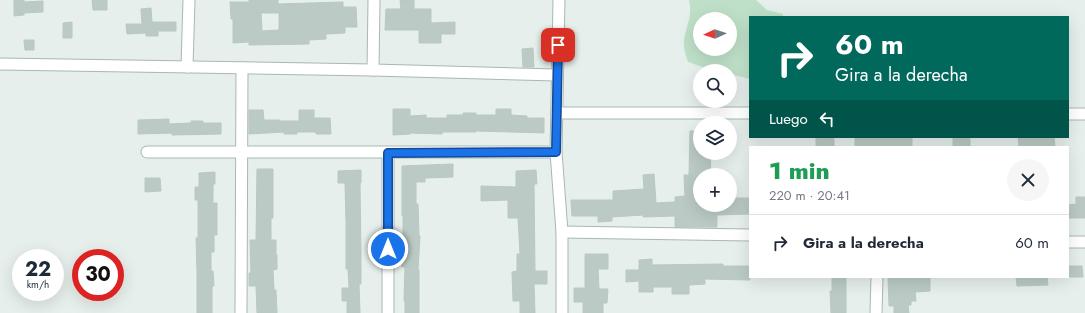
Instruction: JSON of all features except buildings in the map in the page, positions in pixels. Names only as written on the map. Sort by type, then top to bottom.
[{"type":"street","points":[[187,67],[189,0]]},
{"type":"street","points":[[373,70],[374,0]]},
{"type":"street","points":[[559,0],[556,152],[562,232],[562,313]]},
{"type":"street","points":[[0,56],[0,64],[373,70],[557,75]]},
{"type":"street","points":[[241,313],[242,68]]},
{"type":"street","points":[[557,113],[749,114]]},
{"type":"street","points":[[1069,114],[1085,114]]},
{"type":"street","points":[[147,152],[556,152]]},
{"type":"street","points":[[388,153],[388,313]]},
{"type":"street","points":[[562,232],[749,235]]},
{"type":"street","points":[[1069,242],[1085,242]]},
{"type":"street","points":[[876,313],[878,278]]},
{"type":"green space","points":[[689,0],[756,0],[767,10],[783,14],[783,16],[749,16],[749,79],[737,76],[737,64],[694,64],[688,62],[684,43],[690,15]]},
{"type":"route","points":[[388,249],[388,153],[556,152],[558,45]]}]
